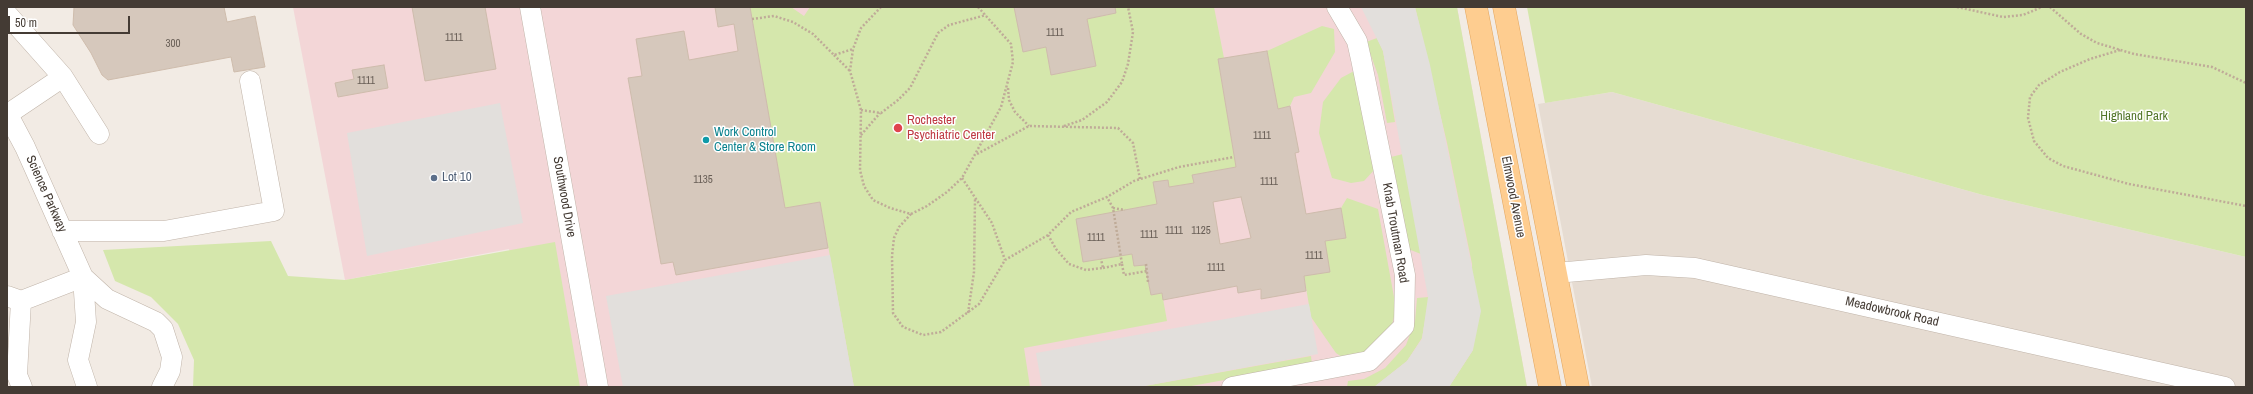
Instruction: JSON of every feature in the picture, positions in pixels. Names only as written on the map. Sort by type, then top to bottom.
[{"type":"main road","name":"Elmwood Avenue","points":[[1476,7],[1550,387]]},
{"type":"main road","points":[[1504,7],[1578,387]]},
{"type":"street","name":"Southwood Drive","points":[[530,7],[598,387]]},
{"type":"street","name":"Knab Troutman Road","points":[[1232,387],[1369,361],[1404,326],[1406,275],[1361,59],[1357,41],[1337,7]]},
{"type":"street","points":[[7,14],[63,77],[99,134]]},
{"type":"street","points":[[7,114],[63,77]]},
{"type":"street","points":[[62,231],[164,231],[274,211],[250,81]]},
{"type":"street","name":"Science Parkway","points":[[7,114],[25,147],[83,277],[86,322],[78,360],[87,387]]},
{"type":"street","name":"Meadowbrook Road","points":[[1556,273],[1646,265],[1695,268],[2225,387]]},
{"type":"street","points":[[22,387],[17,376],[14,299],[83,277]]},
{"type":"street","name":"Science Parkway","points":[[83,277],[107,299],[156,322],[163,329],[172,357],[170,371],[162,387]]},
{"type":"path","points":[[881,7],[861,28],[853,49],[850,71],[861,110],[860,170],[864,186],[873,200],[890,208],[911,214]]},
{"type":"path","points":[[978,7],[987,15],[1011,44],[1013,62],[1001,107],[962,178],[948,192],[927,206],[911,214],[899,228],[894,238],[892,256],[892,313],[903,327],[923,335],[941,332],[979,304],[1005,260],[1048,235],[1071,212],[1107,197],[1140,179],[1179,167],[1234,157]]},
{"type":"path","points":[[1062,127],[1082,120],[1107,102],[1122,82],[1128,64],[1133,32],[1128,7]]},
{"type":"path","points":[[1957,7],[2003,18],[2023,15],[2042,7]]},
{"type":"path","points":[[2050,7],[2081,34],[2097,43],[2120,50],[2212,67],[2246,84]]},
{"type":"path","points":[[861,135],[880,113],[898,100],[910,88],[938,32],[949,24],[987,15]]},
{"type":"path","points":[[752,19],[774,16],[793,22],[813,34],[850,71]]},
{"type":"path","points":[[834,55],[853,49]]},
{"type":"path","points":[[2120,50],[2090,59],[2060,72],[2039,84],[2030,98],[2028,118],[2034,141],[2048,158],[2063,166],[2129,184],[2246,206]]},
{"type":"path","points":[[1007,85],[1010,100],[1015,112],[1029,126]]},
{"type":"path","points":[[861,110],[880,113]]},
{"type":"path","points":[[976,154],[1029,126],[1118,128],[1133,143],[1140,179]]},
{"type":"path","points":[[962,178],[992,223],[1005,260]]},
{"type":"path","points":[[1107,197],[1112,208],[1124,275],[1147,271]]},
{"type":"path","points":[[968,313],[974,272],[976,198]]},
{"type":"path","points":[[1112,208],[1125,210]]},
{"type":"path","points":[[1048,235],[1056,249],[1069,264],[1086,270],[1122,264]]},
{"type":"path","points":[[1101,259],[1103,268]]},
{"type":"path","points":[[1146,264],[1148,282]]},
{"type":"shaded area","name":"Rochester Psychiatric Center","points":[[293,7],[1457,7],[1527,387],[535,387],[509,249],[345,280]]},
{"type":"shaded area","points":[[1361,7],[1415,7],[1430,65],[1481,311],[1473,350],[1449,387],[1374,387],[1407,361],[1422,339],[1428,297],[1383,51]]},
{"type":"shaded area","points":[[1612,92],[1983,195],[2246,257],[2246,387],[1592,387],[1538,104]]},
{"type":"shaded area","name":"Lot 10","points":[[500,103],[523,223],[367,256],[347,133]]},
{"type":"shaded area","points":[[830,255],[854,387],[623,387],[606,296]]},
{"type":"shaded area","points":[[1309,304],[1318,354],[1139,387],[1042,387],[1036,353]]},
{"type":"green space","points":[[750,7],[791,7],[804,16],[810,7],[1014,7],[1023,51],[1046,47],[1051,75],[1096,66],[1087,19],[1108,15],[1107,7],[1214,7],[1224,58],[1218,60],[1236,167],[1193,175],[1194,183],[1169,187],[1168,180],[1154,182],[1157,204],[1125,210],[1134,266],[1174,260],[1148,282],[1151,295],[1162,293],[1167,321],[1024,348],[1030,387],[854,387],[820,202],[785,208]]},
{"type":"green space","points":[[1415,7],[1457,7],[1527,387],[1449,387],[1473,350],[1472,264],[1447,143]]},
{"type":"green space","name":"Highland Park","points":[[1527,7],[2246,7],[2246,257],[1983,195],[1612,92],[1545,103]]},
{"type":"green space","points":[[1322,26],[1334,29],[1335,52],[1311,93],[1294,97],[1290,106],[1278,109],[1267,51]]},
{"type":"green space","points":[[1377,38],[1383,51],[1395,122],[1387,123],[1378,75],[1366,42]]},
{"type":"green space","points":[[1356,70],[1375,169],[1364,181],[1351,183],[1332,178],[1319,133],[1323,102],[1341,78]]},
{"type":"green space","points":[[1403,154],[1421,254],[1408,249],[1391,157]]},
{"type":"green space","points":[[1347,198],[1378,209],[1396,308],[1391,329],[1370,351],[1345,359],[1336,353],[1311,317],[1304,276],[1325,241],[1346,238],[1341,208]]},
{"type":"green space","points":[[271,241],[288,276],[345,280],[555,242],[580,387],[193,387],[194,360],[178,324],[151,297],[115,281],[103,250]]},
{"type":"green space","points":[[1429,297],[1422,338],[1407,361],[1374,387],[1347,387],[1348,381],[1364,379],[1385,368],[1406,345],[1415,321],[1417,298]]},
{"type":"green space","points":[[1311,356],[1312,364],[1186,387],[1139,387]]},
{"type":"building","points":[[74,7],[224,7],[227,22],[255,16],[265,67],[234,72],[231,57],[108,80],[102,75],[91,53],[73,25]]},
{"type":"building","points":[[412,7],[485,7],[496,69],[425,81]]},
{"type":"building","name":"Work Control Center & Store Room","points":[[715,7],[750,7],[785,208],[820,202],[828,248],[676,275],[673,262],[661,264],[628,78],[642,76],[636,39],[684,31],[689,60],[738,51],[734,24],[718,27]]},
{"type":"building","points":[[1014,7],[1115,7],[1116,13],[1087,19],[1096,66],[1051,75],[1046,47],[1023,52]]},
{"type":"building","points":[[1267,51],[1278,109],[1290,106],[1299,152],[1295,153],[1306,214],[1341,208],[1346,238],[1325,241],[1330,272],[1304,276],[1306,291],[1261,299],[1261,289],[1238,293],[1237,286],[1163,300],[1162,293],[1151,295],[1145,265],[1134,266],[1132,254],[1083,262],[1076,219],[1157,204],[1153,182],[1168,180],[1169,187],[1194,183],[1192,175],[1236,167],[1218,59]],"holes":[[[1241,197],[1251,238],[1220,244],[1213,202]]]},
{"type":"building","points":[[384,65],[388,88],[338,97],[335,83],[354,79],[352,70]]},
{"type":"place","name":"Rochester Psychiatric Center","points":[[898,128]]},
{"type":"place","name":"Work Control Center & Store Room","points":[[706,140]]},
{"type":"place","name":"Lot 10","points":[[434,178]]}]
